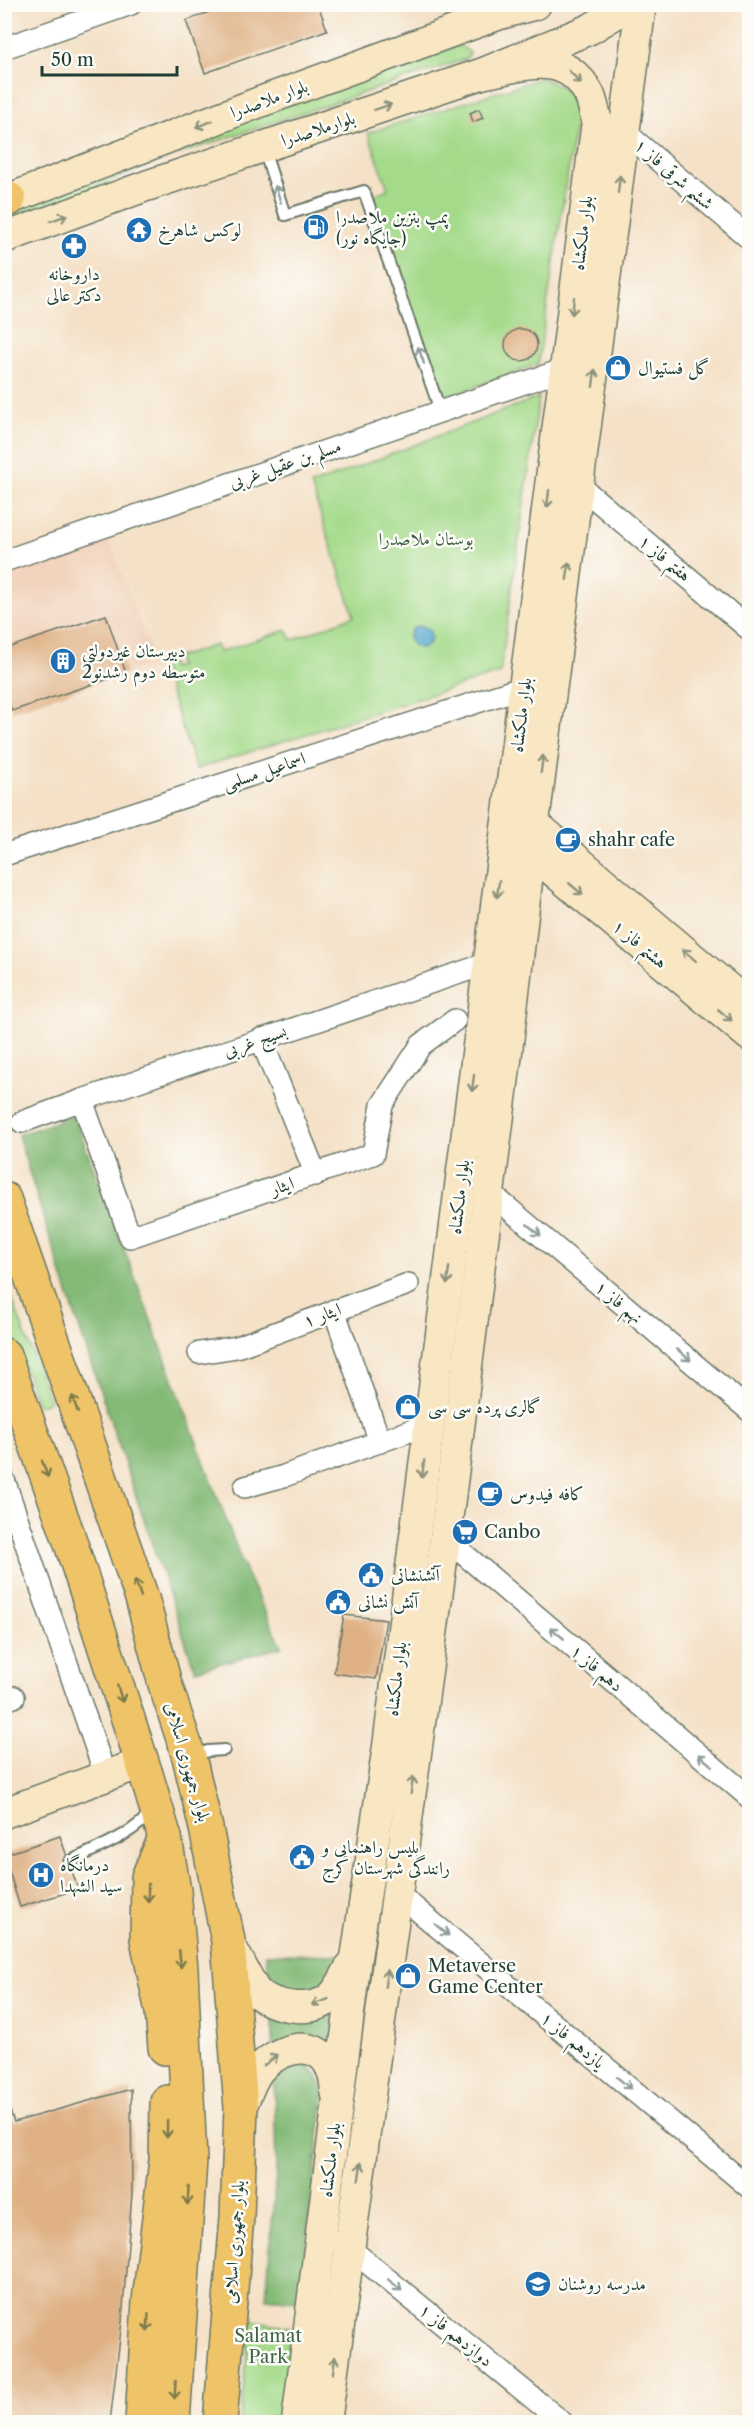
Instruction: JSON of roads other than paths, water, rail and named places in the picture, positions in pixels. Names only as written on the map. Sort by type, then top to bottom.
[{"type":"main road","name":"بلوار ملاصدرا","points":[[6,199],[260,102],[406,50],[498,9],[536,4]]},
{"type":"main road","name":"بلوارملاصدرا","points":[[4,238],[146,186],[481,74],[590,29],[618,12],[623,4]]},
{"type":"main road","name":"بلوار ملکشاه","points":[[326,2422],[445,1538],[534,822],[580,486],[641,4]]},
{"type":"main road","points":[[406,50],[477,33],[489,34],[495,38],[499,51],[497,59],[481,74]]},
{"type":"main road","name":"بلوار ملکشاه","points":[[297,2422],[337,2098],[388,1746],[597,121],[590,94],[573,71],[548,62],[481,74]]},
{"type":"main road","name":"هشتم فاز ۱","points":[[509,802],[750,1007]]},
{"type":"main road","name":"هشتم فاز ۱","points":[[506,831],[750,1036]]},
{"type":"main road","name":"بلوار جمهوری اسلامی","points":[[4,1199],[142,1598],[189,1757],[209,1842],[228,1941],[241,2108],[237,2217],[220,2422]]},
{"type":"main road","points":[[4,1355],[69,1538],[142,1763],[165,1839],[174,1891],[181,1969],[190,2160],[173,2422]]},
{"type":"main road","points":[[107,1653],[136,1657],[152,1637]]},
{"type":"main road","points":[[400,1649],[412,1663],[429,1655]]},
{"type":"main road","points":[[388,1746],[393,1738],[404,1732],[410,1733],[418,1742]]},
{"type":"main road","points":[[4,1813],[142,1763]]},
{"type":"main road","points":[[142,2422],[149,2301],[166,2160],[168,2079],[162,2012],[147,1939],[148,1877],[165,1839]]},
{"type":"main road","points":[[198,2422],[220,2164],[209,1842]]},
{"type":"main road","points":[[228,1941],[255,1991],[268,2000],[290,2006],[309,2005],[330,1998],[356,1958]]},
{"type":"main road","points":[[241,2108],[258,2071],[280,2053],[294,2048],[315,2052],[327,2063],[332,2071],[337,2098]]},
{"type":"street","points":[[4,48],[132,4]]},
{"type":"street","name":"ششم شرقی فاز ۱","points":[[626,132],[750,238]]},
{"type":"street","name":"مسلم بن عقیل غربی","points":[[4,561],[565,369]]},
{"type":"street","name":"هفتم فاز ۱","points":[[580,486],[750,630]]},
{"type":"street","name":"اسماعیل مسلمی","points":[[4,855],[524,687]]},
{"type":"street","name":"بسیج غربی","points":[[22,1122],[489,963]]},
{"type":"street","name":"ایثار","points":[[82,1100],[130,1237],[373,1154],[382,1105],[421,1045],[455,1020]]},
{"type":"street","points":[[261,1039],[316,1175]]},
{"type":"street","name":"نهم فاز ۱","points":[[489,1192],[750,1411]]},
{"type":"street","name":"ایثار ۱","points":[[199,1353],[237,1347],[408,1284]]},
{"type":"street","points":[[334,1310],[380,1442]]},
{"type":"street","points":[[245,1487],[284,1476],[429,1424]]},
{"type":"street","points":[[4,1480],[25,1530],[106,1777]]},
{"type":"street","name":"دهم فاز ۱","points":[[445,1538],[750,1798]]},
{"type":"street","name":"یازدهم فاز ۱","points":[[397,1893],[750,2188]]},
{"type":"street","name":"دوازدهم فاز ۱","points":[[321,2226],[562,2422]]},
{"type":"lane","points":[[263,147],[285,215],[364,191],[440,410]]},
{"type":"lane","points":[[189,1757],[208,1751],[224,1750]]},
{"type":"lane","points":[[69,1862],[144,1822],[155,1807]]},
{"type":"water","points":[[420,626],[428,629],[431,637],[428,645],[420,648],[412,645],[409,637],[412,629]]},
{"type":"place","name":"پمپ بنزین ملاصدرا (جایگاه نور)","points":[[316,227]]},
{"type":"place","name":"لوکس شاهرخ","points":[[139,230]]},
{"type":"place","name":"داروخانه دکتر عالی","points":[[74,246]]},
{"type":"place","name":"گل فستیوال","points":[[618,368]]},
{"type":"place","name":"دبیرستان غیردولتی متوسطه دوم رشدنو2","points":[[63,661]]},
{"type":"place","name":"shahr cafe","points":[[568,840]]},
{"type":"place","name":"گالری پرده سی سی","points":[[408,1407]]},
{"type":"place","name":"كافه فيدوس","points":[[490,1494]]},
{"type":"place","name":"Canbo","points":[[465,1532]]},
{"type":"place","name":"آتشنشانی","points":[[371,1575]]},
{"type":"place","name":"آتش نشانی","points":[[338,1602]]},
{"type":"place","name":"پلیس راهنمایی و رانندگی شهرستان کرج","points":[[302,1857]]},
{"type":"place","name":"درمانگاه سید الشهدا","points":[[41,1875]]},
{"type":"place","name":"Metaverse Game Center","points":[[408,1976]]},
{"type":"place","name":"مدرسه روشنان","points":[[538,2284]]},
{"type":"park label","name":"بوستان ملاصدرا","points":[[426,539]]},
{"type":"park label","name":"Salamat Park","points":[[268,2346]]}]
